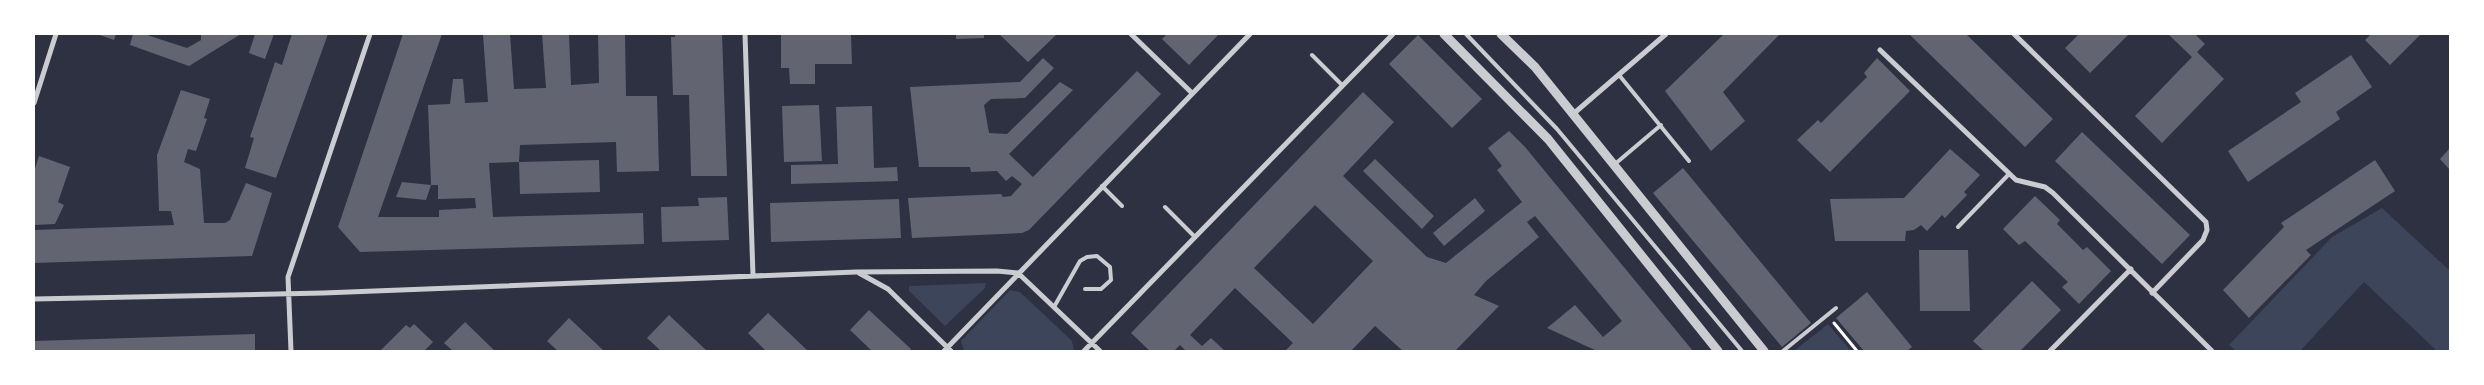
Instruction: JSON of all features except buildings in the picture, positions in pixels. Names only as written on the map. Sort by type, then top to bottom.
[{"type":"street","points":[[34,103],[56,34]]},
{"type":"street","points":[[291,351],[287,293],[288,277],[370,34]]},
{"type":"street","points":[[745,34],[753,276]]},
{"type":"street","points":[[1131,34],[1192,93]]},
{"type":"street","points":[[856,272],[888,288],[947,350],[1102,186],[1250,34]]},
{"type":"street","points":[[1084,351],[1194,236],[1394,34]]},
{"type":"street","points":[[1444,34],[1548,140],[1718,351]]},
{"type":"street","points":[[1501,34],[1535,67],[1764,351]]},
{"type":"street","points":[[1572,115],[1666,34]]},
{"type":"street","points":[[2014,34],[2206,222],[2207,230],[2203,240],[2152,293]]},
{"type":"street","points":[[1880,50],[2016,180],[2045,187],[2053,193],[2212,351]]},
{"type":"street","points":[[2050,351],[2131,269]]},
{"type":"street","points":[[34,300],[287,293],[856,272],[997,271],[1018,274],[1100,351]]},
{"type":"lane","points":[[1466,34],[1557,129],[1742,351]]},
{"type":"lane","points":[[1312,55],[1342,85]]},
{"type":"lane","points":[[1620,75],[1690,161]]},
{"type":"lane","points":[[1613,166],[1661,125]]},
{"type":"lane","points":[[1958,227],[2009,174]]},
{"type":"lane","points":[[1102,186],[1122,206]]},
{"type":"lane","points":[[1165,207],[1194,236]]},
{"type":"lane","points":[[1054,307],[1080,262],[1087,257],[1097,256],[1110,267],[1111,280],[1101,289],[1086,289]]},
{"type":"lane","points":[[1783,351],[1836,308]]},
{"type":"path","points":[[1828,315],[1857,351]]},
{"type":"shaded area","points":[[2382,208],[2450,271],[2450,351],[2437,351],[2364,282],[2300,351],[2236,351],[2229,345],[2332,237]]},
{"type":"shaded area","points":[[986,283],[985,288],[945,326],[909,291],[909,286]]},
{"type":"shaded area","points":[[1010,290],[1020,292],[1072,341],[1074,351],[964,351],[961,341]]},
{"type":"shaded area","points":[[1828,324],[1851,351],[1794,351]]}]
